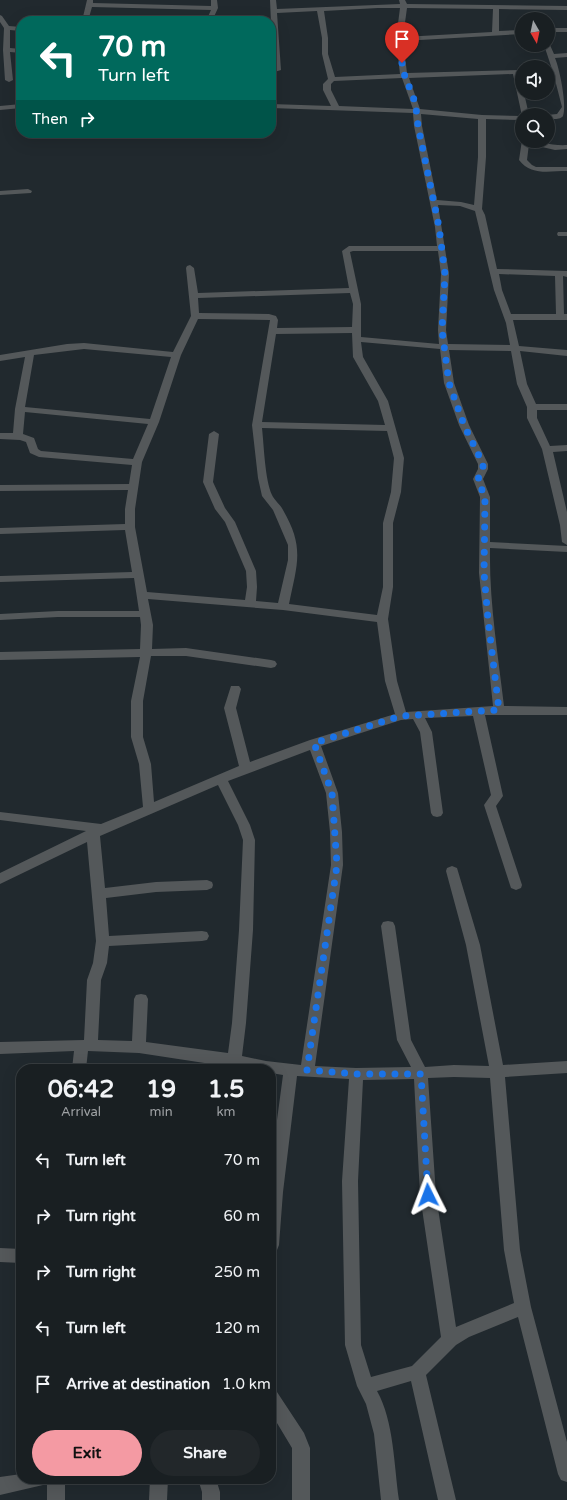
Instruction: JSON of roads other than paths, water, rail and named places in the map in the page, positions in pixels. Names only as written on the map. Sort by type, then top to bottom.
[{"type":"street","points":[[211,16],[215,8],[214,0]]},
{"type":"street","points":[[273,0],[274,16]]},
{"type":"street","points":[[464,0],[467,7]]},
{"type":"street","points":[[87,16],[90,2],[150,3],[215,8]]},
{"type":"street","points":[[274,11],[403,4],[496,8],[567,8]]},
{"type":"street","points":[[403,4],[399,39],[404,76],[412,94],[417,111],[418,126],[434,202],[446,280],[442,330],[451,390],[464,425],[483,464],[483,469],[478,479],[485,498],[484,573],[499,710]]},
{"type":"street","points":[[494,34],[496,8]]},
{"type":"street","points":[[320,9],[325,38],[325,54],[332,79]]},
{"type":"street","points":[[0,17],[7,28],[6,50],[8,80]]},
{"type":"street","points":[[7,28],[16,29]]},
{"type":"street","points":[[555,30],[567,30]]},
{"type":"street","points":[[399,39],[515,32]]},
{"type":"street","points":[[6,50],[16,51]]},
{"type":"street","points":[[550,52],[567,108],[564,109],[562,115],[563,118]]},
{"type":"street","points":[[551,56],[567,55]]},
{"type":"street","points":[[276,57],[276,70]]},
{"type":"street","points":[[557,72],[567,71]]},
{"type":"street","points":[[336,108],[327,90],[327,84],[332,79],[359,76],[515,72]]},
{"type":"street","points":[[0,108],[16,106]]},
{"type":"street","points":[[276,106],[417,111],[482,117],[515,118]]},
{"type":"street","points":[[482,117],[482,157],[478,209],[498,290],[508,317],[522,384],[532,407],[532,418],[547,448],[562,488],[567,542]]},
{"type":"street","points":[[555,148],[567,147]]},
{"type":"street","points":[[525,148],[523,160],[529,167],[536,169],[567,169]]},
{"type":"street","points":[[0,193],[28,191]]},
{"type":"street","points":[[434,202],[461,204],[478,209]]},
{"type":"street","points":[[401,716],[392,681],[382,619],[388,587],[388,523],[396,492],[399,458],[380,395],[358,357],[356,334],[357,304],[346,251],[352,248],[441,249]]},
{"type":"street","points":[[149,810],[144,764],[137,736],[137,701],[146,653],[147,625],[130,527],[130,509],[137,462],[154,422],[176,355],[194,316],[194,296],[190,268]]},
{"type":"street","points":[[493,271],[563,274],[564,317],[508,317]]},
{"type":"street","points":[[194,296],[354,290]]},
{"type":"street","points":[[194,316],[269,317],[274,320],[257,426],[263,478],[267,496],[278,509],[286,525],[293,545],[293,560],[283,607]]},
{"type":"street","points":[[272,331],[356,334],[444,347],[515,348],[567,353]]},
{"type":"street","points":[[0,358],[67,347],[84,346],[176,355]]},
{"type":"street","points":[[18,437],[20,409],[30,354]]},
{"type":"street","points":[[532,407],[567,407]]},
{"type":"street","points":[[20,409],[154,422]]},
{"type":"street","points":[[257,426],[389,428]]},
{"type":"street","points":[[214,434],[208,482],[220,509],[230,522],[251,570],[252,587],[250,604]]},
{"type":"street","points":[[0,436],[18,437],[30,440],[33,451],[39,454],[137,462]]},
{"type":"street","points":[[547,448],[567,448]]},
{"type":"street","points":[[0,488],[134,487]]},
{"type":"street","points":[[0,531],[130,527]]},
{"type":"street","points":[[485,545],[567,549]]},
{"type":"street","points":[[0,579],[139,575]]},
{"type":"street","points":[[141,595],[283,607],[382,619]]},
{"type":"street","points":[[0,616],[145,614]]},
{"type":"street","points":[[0,656],[186,652],[271,664]]},
{"type":"street","points":[[235,689],[230,708],[246,768]]},
{"type":"street","points":[[0,879],[98,831],[246,768],[314,743],[401,716],[499,710],[567,711]]},
{"type":"street","points":[[478,712],[497,796],[490,805],[516,885]]},
{"type":"street","points":[[416,715],[424,724],[426,732],[437,813]]},
{"type":"street","points":[[307,1070],[337,865],[332,793],[314,743]]},
{"type":"street","points":[[221,779],[244,825],[249,840],[246,930],[239,1023],[234,1060]]},
{"type":"street","points":[[0,816],[98,831]]},
{"type":"street","points":[[80,1064],[86,1045],[94,980],[100,964],[104,941],[99,894],[98,831]]},
{"type":"street","points":[[452,871],[473,945],[497,1072],[512,1250],[523,1307],[567,1474]]},
{"type":"street","points":[[99,894],[156,887],[207,885]]},
{"type":"street","points":[[388,926],[404,1040],[421,1074],[428,1195],[450,1340]]},
{"type":"street","points":[[104,941],[202,936]]},
{"type":"street","points":[[138,1048],[141,999]]},
{"type":"street","points":[[0,1048],[86,1045],[138,1048],[210,1063],[222,1058],[257,1064]]},
{"type":"street","points":[[276,1067],[291,1070],[356,1074],[421,1074],[454,1071],[497,1072],[567,1067]]},
{"type":"street","points":[[276,1184],[291,1070]]},
{"type":"street","points":[[356,1074],[350,1181],[353,1344],[365,1386],[374,1402],[382,1434],[390,1500]]},
{"type":"street","points":[[0,1255],[16,1256]]},
{"type":"street","points":[[365,1386],[417,1372],[450,1340],[463,1332],[523,1307]]},
{"type":"street","points":[[417,1372],[447,1500]]},
{"type":"street","points":[[276,1406],[298,1439],[301,1448],[301,1500]]},
{"type":"street","points":[[0,1486],[16,1483]]},
{"type":"street","points":[[56,1484],[56,1500]]},
{"type":"street","points":[[158,1500],[159,1484]]},
{"type":"street","points":[[209,1484],[211,1492],[211,1500]]}]
